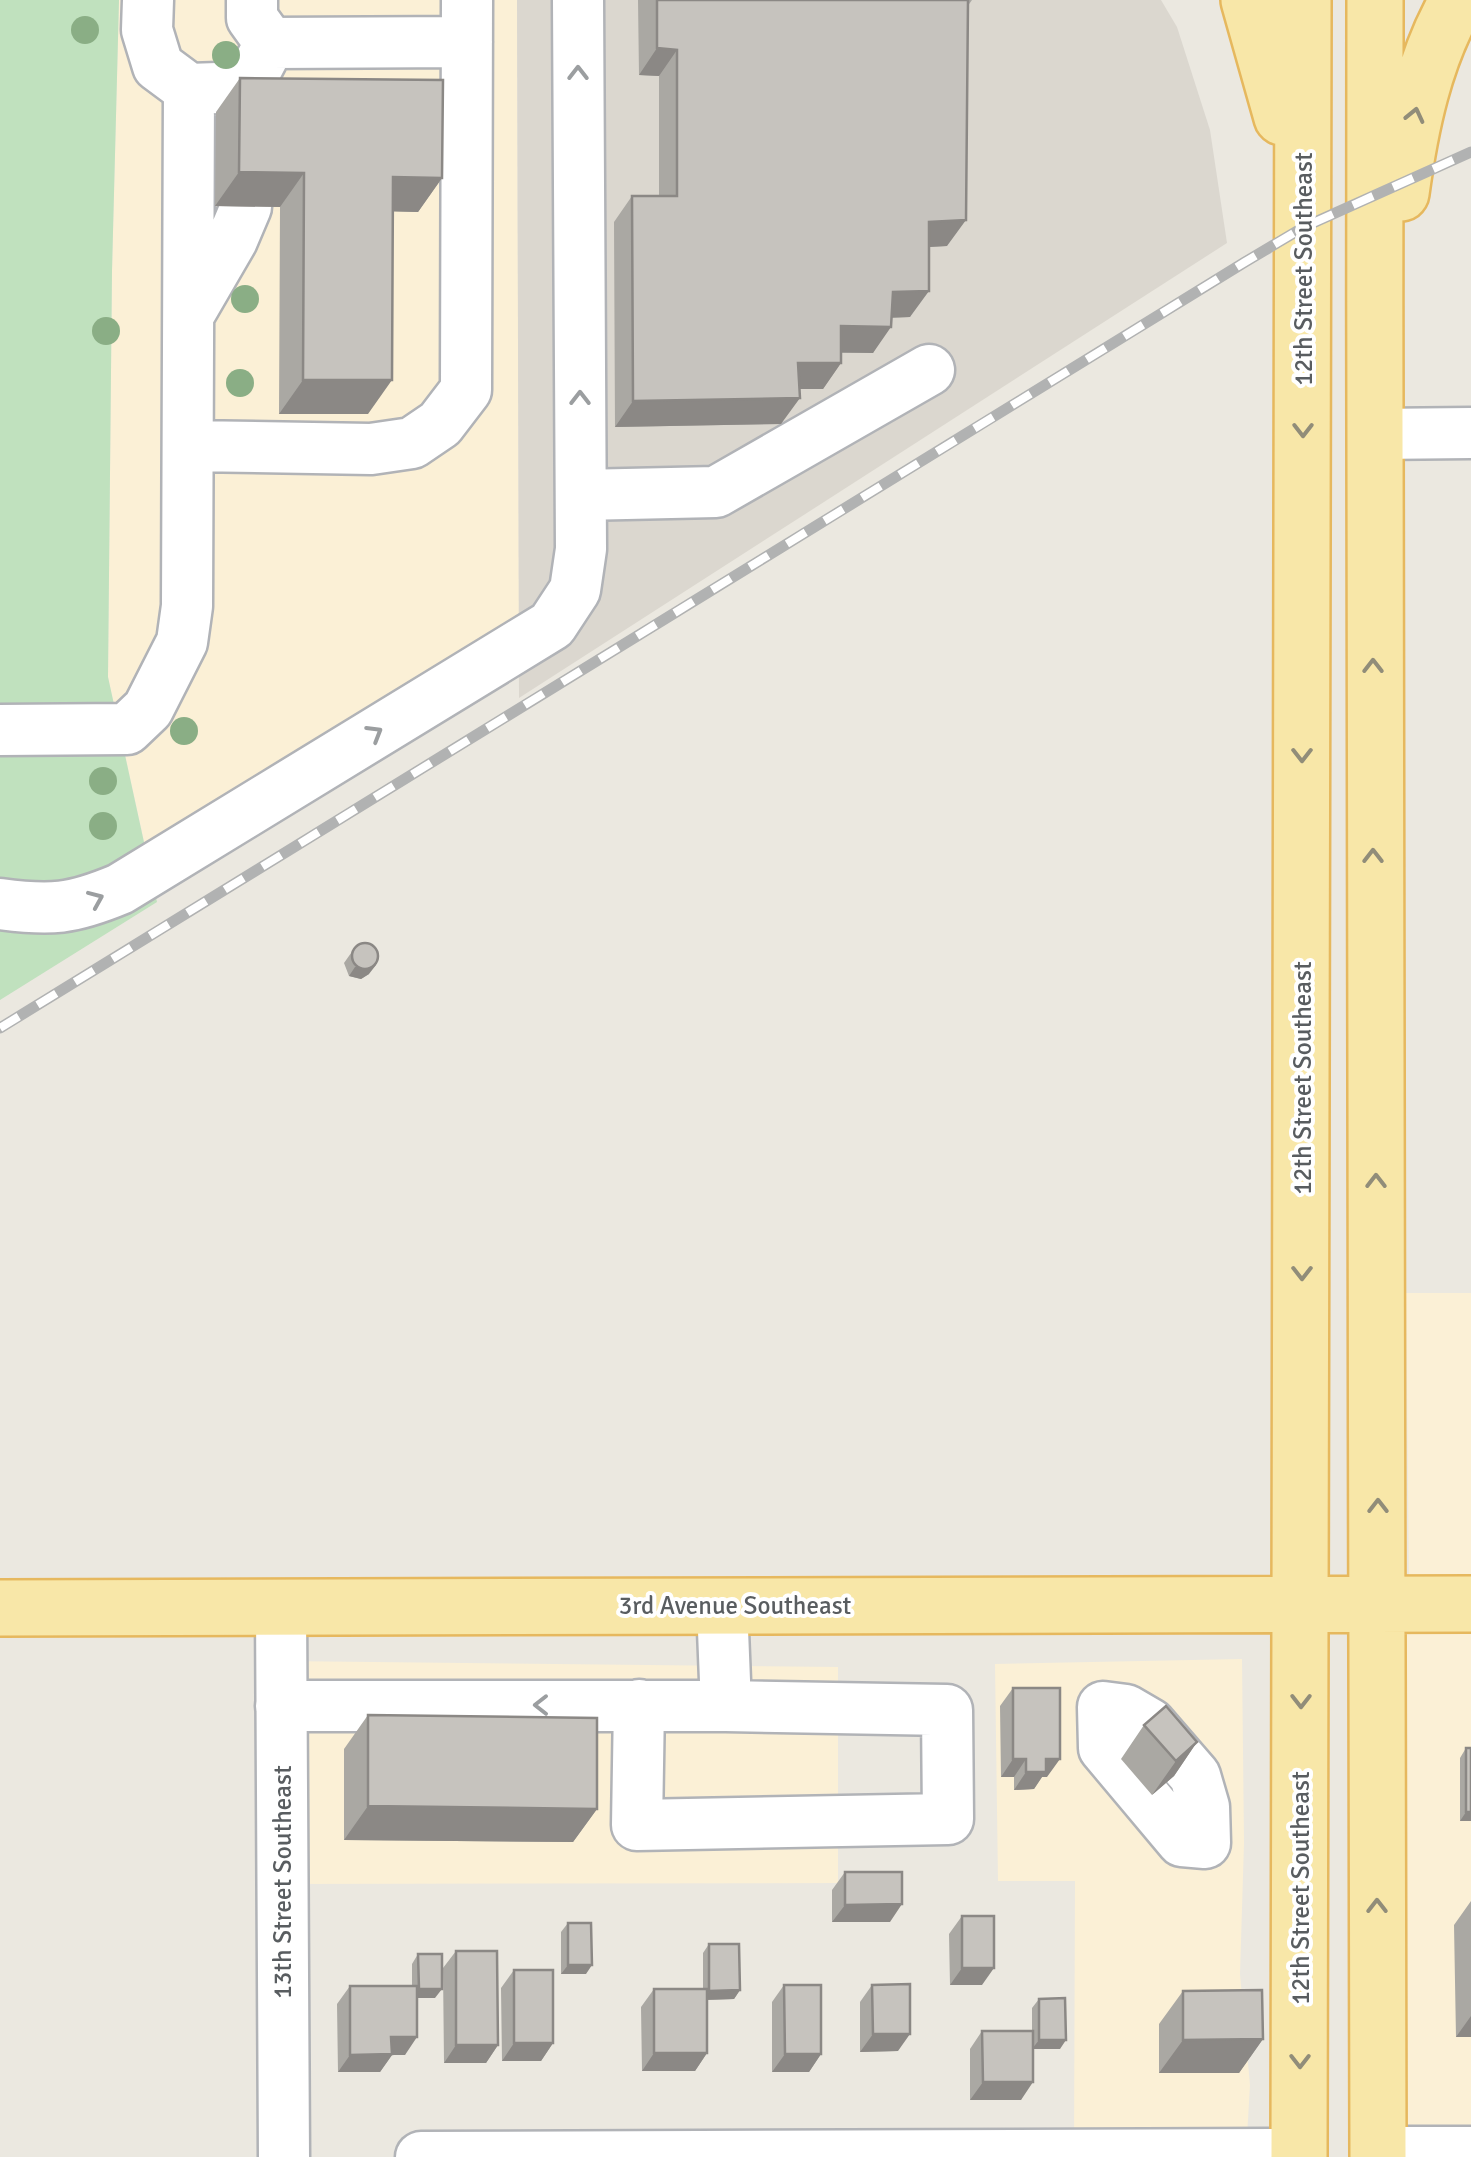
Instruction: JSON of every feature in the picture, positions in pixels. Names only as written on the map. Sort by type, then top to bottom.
[{"type":"main road","points":[[1249,0],[1275,86],[1302,216]]},
{"type":"main road","name":"12th Street Southeast","points":[[1299,2155],[1303,0]]},
{"type":"main road","points":[[1375,0],[1373,818],[1379,1604],[1378,2154]]},
{"type":"main road","points":[[1375,409],[1414,119],[1435,48],[1458,0]]},
{"type":"main road","name":"3rd Avenue Southeast","points":[[0,1608],[1471,1604]]},
{"type":"street","points":[[148,0],[148,30],[158,66],[189,89],[247,100],[261,21],[467,21],[466,390],[440,424],[412,444],[371,449],[189,446]]},
{"type":"street","points":[[0,904],[38,909],[80,906],[120,889],[552,626],[575,590],[582,549],[578,0]]},
{"type":"street","points":[[0,730],[128,729],[148,709],[182,642],[187,606],[189,89]]},
{"type":"street","points":[[190,314],[246,207]]},
{"type":"street","points":[[581,496],[716,492],[929,370]]},
{"type":"street","points":[[1375,409],[1471,433]]},
{"type":"street","points":[[722,1605],[726,1706]]},
{"type":"street","name":"13th Street Southeast","points":[[281,1606],[284,2157]]},
{"type":"street","points":[[281,1706],[639,1705],[947,1710],[948,1819],[636,1825],[639,1705]]},
{"type":"street","points":[[1378,2154],[1471,2152]]},
{"type":"street","points":[[421,2157],[1299,2155]]},
{"type":"shaded area","points":[[119,0],[517,0],[519,623],[145,846],[108,677]]},
{"type":"shaded area","points":[[517,0],[1161,0],[1177,27],[1210,130],[1227,243],[519,698]]},
{"type":"shaded area","points":[[1406,1293],[1471,1293],[1471,1582],[1409,1582]]},
{"type":"shaded area","points":[[1401,1631],[1471,1631],[1471,2126],[1403,2126]]},
{"type":"shaded area","points":[[1242,1659],[1244,1843],[1240,1974],[1250,2085],[1246,2154],[1074,2155],[1075,1881],[998,1881],[995,1664]]},
{"type":"shaded area","points":[[281,1661],[838,1667],[838,1883],[283,1884]]},
{"type":"green space","points":[[0,0],[119,0],[108,677],[157,902],[0,1000]]},
{"type":"building","points":[[657,0],[968,0],[966,220],[929,222],[929,291],[893,292],[891,327],[841,326],[841,363],[798,363],[800,398],[633,401],[632,196],[677,196],[677,50],[657,48]]},
{"type":"building","points":[[240,78],[443,80],[442,178],[393,177],[392,380],[303,380],[304,173],[239,172]]},
{"type":"building","points":[[365,943],[374,947],[378,956],[374,965],[365,969],[356,965],[352,956],[356,947]]},
{"type":"building","points":[[1013,1688],[1060,1688],[1060,1759],[1046,1759],[1046,1772],[1026,1772],[1026,1759],[1013,1759]]},
{"type":"building","points":[[1166,1706],[1197,1742],[1176,1761],[1144,1725]]},
{"type":"building","points":[[368,1715],[597,1718],[597,1809],[368,1806]]},
{"type":"building","points":[[1466,1748],[1471,1748],[1471,1812],[1466,1812]]},
{"type":"building","points":[[845,1872],[902,1872],[902,1904],[845,1905]]},
{"type":"building","points":[[962,1916],[994,1916],[994,1968],[962,1968]]},
{"type":"building","points":[[568,1923],[591,1923],[592,1965],[568,1965]]},
{"type":"building","points":[[709,1944],[739,1944],[740,1990],[709,1991]]},
{"type":"building","points":[[456,1951],[497,1951],[498,2045],[456,2045]]},
{"type":"building","points":[[418,1954],[442,1954],[442,1989],[419,1989]]},
{"type":"building","points":[[514,1970],[553,1970],[553,2043],[514,2043]]},
{"type":"building","points":[[910,1984],[910,2034],[873,2034],[872,1985]]},
{"type":"building","points":[[784,1985],[821,1985],[821,2054],[785,2054]]},
{"type":"building","points":[[350,1986],[417,1986],[417,2037],[391,2037],[392,2054],[350,2055]]},
{"type":"building","points":[[654,1989],[707,1989],[707,2053],[654,2053]]},
{"type":"building","points":[[1262,1990],[1263,2039],[1183,2040],[1183,1991]]},
{"type":"building","points":[[1065,1998],[1066,2040],[1039,2040],[1039,1999]]},
{"type":"building","points":[[982,2031],[1033,2031],[1033,2082],[983,2082]]},
{"type":"railway","points":[[0,1028],[1245,262],[1304,227],[1471,152]]}]
